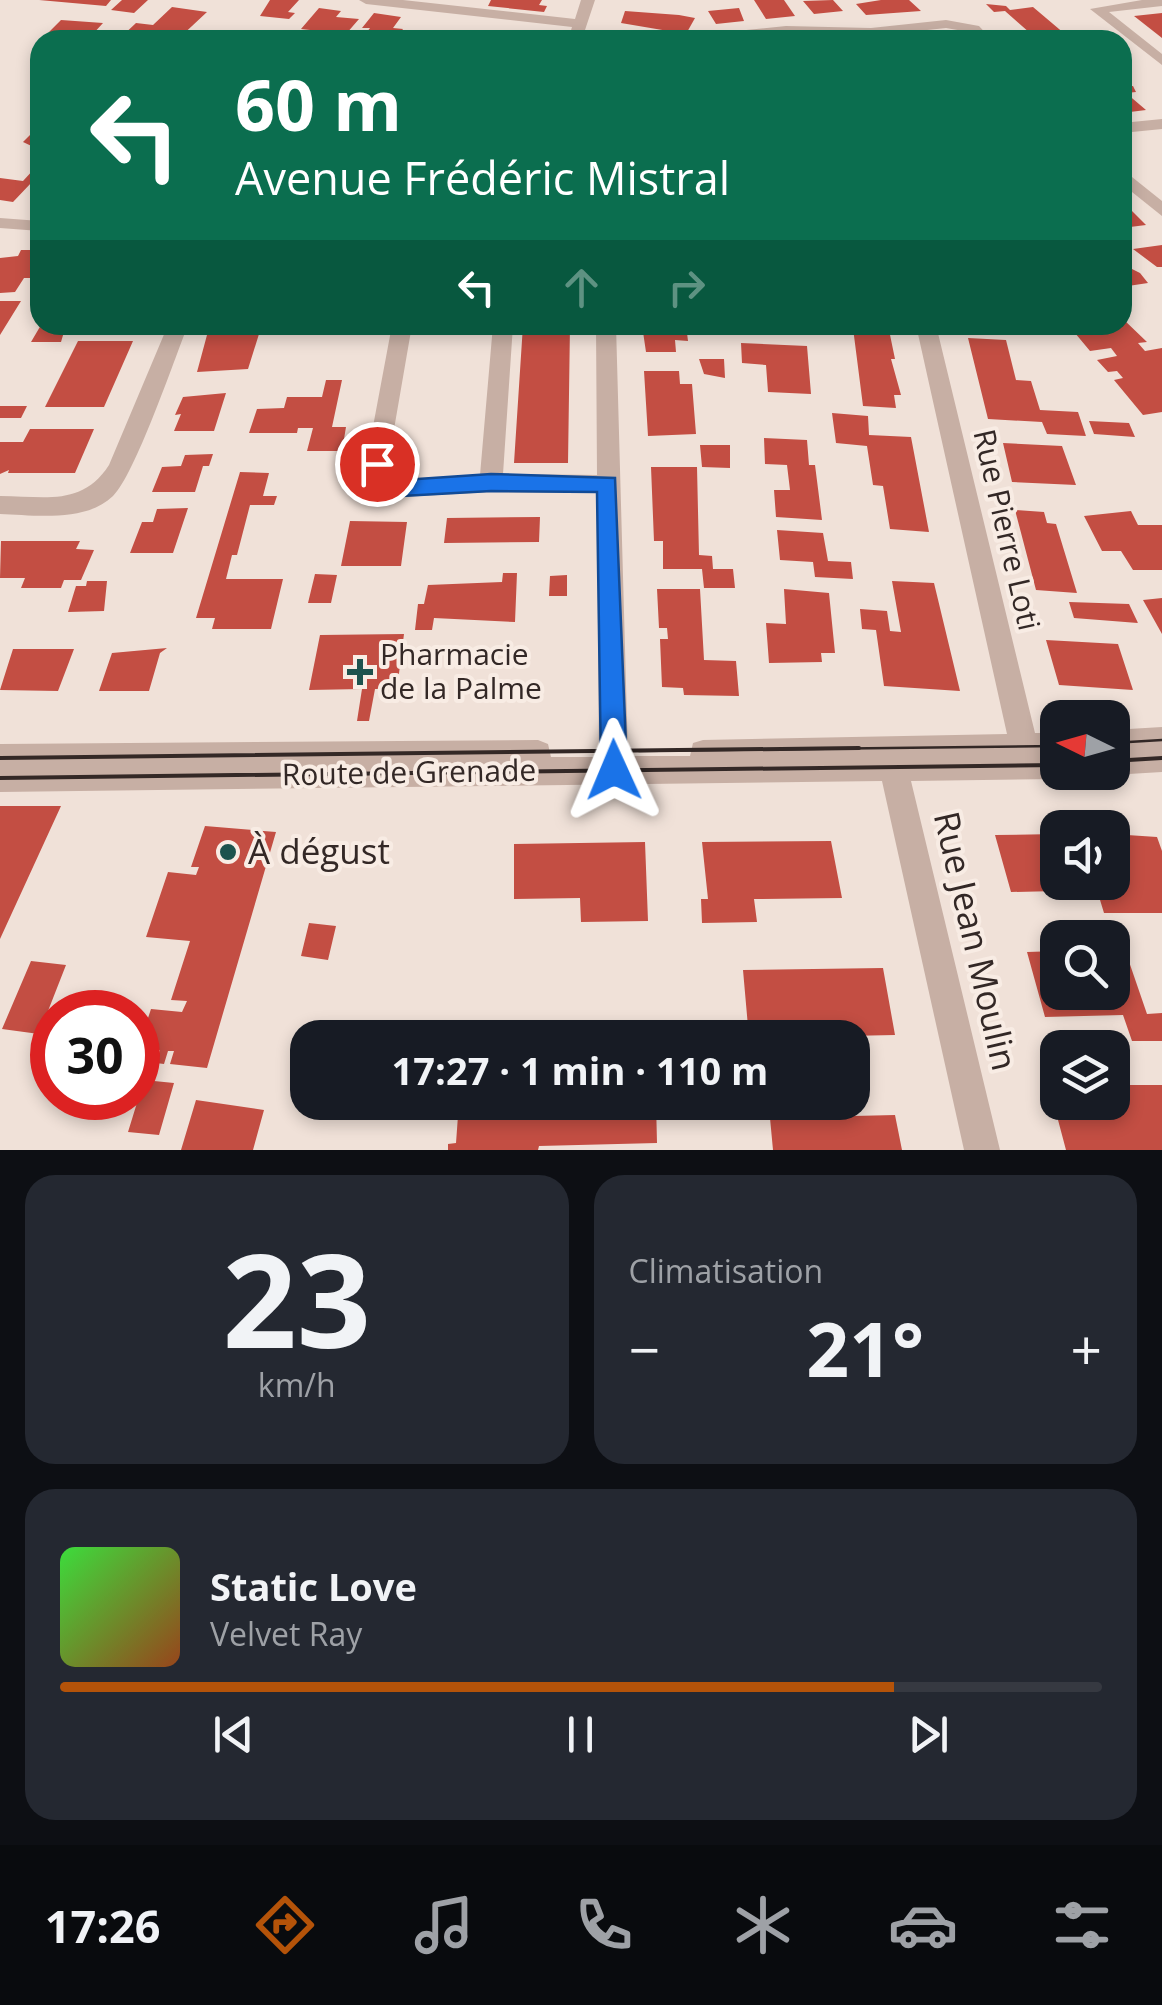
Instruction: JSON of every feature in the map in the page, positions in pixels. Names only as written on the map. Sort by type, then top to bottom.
[{"type":"street","points":[[366,0],[559,30]]},
{"type":"street","points":[[579,30],[588,0]]},
{"type":"street","points":[[1123,30],[1097,9],[1162,2]]},
{"type":"street","points":[[892,30],[956,24],[975,30]]},
{"type":"street","points":[[1132,38],[1162,62]]},
{"type":"street","points":[[1132,127],[1162,124]]},
{"type":"street","points":[[1132,183],[1162,211]]},
{"type":"street","points":[[0,223],[30,225]]},
{"type":"street","points":[[0,506],[72,504],[105,490],[119,467],[174,335]]},
{"type":"street","points":[[400,335],[377,464],[385,482],[416,488],[491,482],[608,484]]},
{"type":"street","points":[[491,482],[503,335]]},
{"type":"street","points":[[606,335],[614,762]]},
{"type":"street","name":"Rue Pierre Loti","points":[[928,335],[1024,748]]},
{"type":"street","points":[[1130,742],[1162,740]]},
{"type":"street","name":"Route de Grenade","points":[[892,760],[1040,747]]},
{"type":"street","name":"Route de Grenade","points":[[0,758],[892,760],[1040,764]]},
{"type":"street","points":[[1130,760],[1162,758]]},
{"type":"street","name":"Rue Jean Moulin","points":[[892,760],[982,1150]]},
{"type":"street","name":"Route de Grenade","points":[[0,778],[614,762]]},
{"type":"building","points":[[39,0],[111,0],[106,6]]},
{"type":"building","points":[[122,0],[148,0],[134,13],[111,10]]},
{"type":"building","points":[[270,0],[299,0],[288,12],[295,13],[289,19],[260,16]]},
{"type":"building","points":[[491,0],[542,0],[539,5],[547,6],[544,12],[488,6]]},
{"type":"building","points":[[754,0],[784,0],[795,16],[766,19]]},
{"type":"building","points":[[833,0],[843,11],[814,14],[803,1]]},
{"type":"building","points":[[909,0],[921,11],[866,15],[856,4]]},
{"type":"building","points":[[986,4],[1010,10],[1033,7],[1060,30],[1027,30],[1005,11],[994,12]]},
{"type":"building","points":[[172,7],[207,12],[188,30],[129,30],[136,23],[153,25]]},
{"type":"building","points":[[319,8],[341,11],[336,17],[359,19],[349,30],[301,29]]},
{"type":"building","points":[[739,8],[744,21],[716,24],[708,11]]},
{"type":"building","points":[[625,11],[695,18],[688,30],[621,23]]},
{"type":"building","points":[[374,13],[401,17],[393,28],[403,29],[368,30],[362,28]]},
{"type":"building","points":[[1162,13],[1162,38],[1134,16]]},
{"type":"building","points":[[61,20],[103,23],[97,30],[51,30]]},
{"type":"building","points":[[1132,98],[1146,110],[1132,112]]},
{"type":"building","points":[[30,173],[30,184],[13,202],[0,200],[0,178],[23,181]]},
{"type":"building","points":[[1132,211],[1146,225],[1132,227]]},
{"type":"building","points":[[1162,245],[1162,267],[1133,249]]},
{"type":"building","points":[[21,250],[30,250],[30,278],[24,278],[15,292],[0,293],[0,258],[18,256]]},
{"type":"building","points":[[1132,269],[1140,273],[1148,283],[1132,285]]},
{"type":"building","points":[[0,301],[21,301],[0,335]]},
{"type":"building","points":[[1132,328],[1147,342],[1138,343],[1145,351],[1162,348],[1162,412],[1143,415],[1114,380],[1123,378],[1117,371],[1108,372],[1097,360],[1117,356],[1111,348],[1090,351],[1077,335],[1132,335]]},
{"type":"building","points":[[35,335],[63,335],[61,342],[31,342]]},
{"type":"building","points":[[207,335],[259,335],[248,369],[197,372]]},
{"type":"building","points":[[522,335],[570,335],[568,463],[514,463]]},
{"type":"building","points":[[643,335],[687,335],[688,341],[675,340],[676,352],[646,352]]},
{"type":"building","points":[[854,335],[890,335],[895,359],[891,359],[901,395],[894,395],[896,408],[863,406]]},
{"type":"building","points":[[968,338],[1006,340],[1016,380],[1031,381],[1040,410],[1078,412],[1086,436],[1047,434],[1042,422],[988,419]]},
{"type":"building","points":[[78,341],[133,341],[104,407],[45,407]]},
{"type":"building","points":[[741,343],[807,346],[811,394],[768,392],[766,365],[742,363]]},
{"type":"building","points":[[699,359],[724,359],[725,378],[704,374]]},
{"type":"building","points":[[644,371],[679,371],[680,384],[692,384],[696,434],[648,436]]},
{"type":"building","points":[[326,380],[342,380],[332,427],[346,427],[342,451],[307,451],[313,428],[298,428],[297,433],[249,433],[257,409],[284,408],[287,397],[322,397]]},
{"type":"building","points":[[226,393],[214,431],[174,431],[181,414],[175,415],[183,397]]},
{"type":"building","points":[[0,406],[27,406],[21,418],[0,418]]},
{"type":"building","points":[[832,413],[868,416],[869,435],[911,437],[929,532],[890,529],[883,486],[873,485],[867,446],[836,443]]},
{"type":"building","points":[[1089,421],[1129,423],[1135,437],[1094,434]]},
{"type":"building","points":[[30,429],[94,429],[75,473],[8,473],[9,470],[0,474],[0,442],[23,442]]},
{"type":"building","points":[[764,438],[807,440],[809,465],[815,465],[822,520],[776,517],[774,490],[790,490],[787,465],[765,464]]},
{"type":"building","points":[[1003,443],[1062,446],[1076,485],[1012,482]]},
{"type":"building","points":[[700,445],[730,445],[730,468],[702,467]]},
{"type":"building","points":[[213,454],[209,466],[203,466],[195,492],[152,492],[162,467],[181,466],[185,455]]},
{"type":"building","points":[[651,467],[697,467],[699,555],[712,556],[713,569],[733,569],[735,588],[704,588],[702,569],[663,569],[663,541],[654,541]]},
{"type":"building","points":[[240,472],[269,473],[263,496],[277,496],[274,505],[250,505],[237,555],[232,555],[226,579],[283,579],[271,629],[212,629],[215,618],[196,618]]},
{"type":"building","points":[[188,508],[173,553],[130,553],[142,522],[153,522],[157,509]]},
{"type":"building","points":[[1015,510],[1044,512],[1047,523],[1056,524],[1077,593],[1036,590]]},
{"type":"building","points":[[1131,511],[1138,525],[1162,525],[1162,570],[1133,570],[1121,551],[1102,551],[1084,516]]},
{"type":"building","points":[[540,517],[539,542],[444,543],[447,518]]},
{"type":"building","points":[[350,521],[407,522],[401,566],[341,566]]},
{"type":"building","points":[[777,530],[823,533],[828,561],[851,562],[853,579],[815,577],[813,562],[780,560]]},
{"type":"building","points":[[1,541],[80,541],[76,549],[94,550],[81,580],[64,580],[61,588],[21,588],[25,578],[0,578]]},
{"type":"building","points":[[503,573],[517,573],[515,622],[434,618],[432,630],[415,630],[418,604],[424,604],[428,585],[502,582]]},
{"type":"building","points":[[315,574],[337,575],[331,603],[308,603]]},
{"type":"building","points":[[567,575],[567,596],[549,596],[550,576]]},
{"type":"building","points":[[87,581],[107,581],[104,611],[68,612],[76,586],[86,586]]},
{"type":"building","points":[[892,581],[934,583],[960,691],[884,686],[876,630],[862,629],[860,609],[887,611],[890,631],[901,632]]},
{"type":"building","points":[[657,589],[700,589],[704,660],[736,661],[739,696],[684,695],[683,688],[662,687],[660,639],[668,639],[667,628],[659,628]]},
{"type":"building","points":[[784,589],[829,593],[835,653],[821,653],[822,662],[769,663],[766,623],[786,624]]},
{"type":"building","points":[[1162,598],[1162,634],[1143,600]]},
{"type":"building","points":[[1069,602],[1129,604],[1138,623],[1074,618]]},
{"type":"building","points":[[404,634],[397,689],[375,689],[369,721],[357,721],[362,689],[309,690],[320,635]]},
{"type":"building","points":[[1046,640],[1118,644],[1133,690],[1059,685]]},
{"type":"building","points":[[167,648],[160,653],[149,691],[99,691],[112,653]]},
{"type":"building","points":[[13,649],[74,649],[58,691],[0,690]]},
{"type":"building","points":[[0,806],[61,806],[0,939]]},
{"type":"building","points":[[205,826],[276,832],[207,1068],[170,1064],[174,1051],[168,1051],[164,1064],[160,1064],[160,1010],[182,1012],[187,1001],[171,1000],[190,941],[146,937],[168,872],[196,875],[199,867],[191,867]]},
{"type":"building","points":[[1040,834],[1040,891],[1011,892],[995,835]]},
{"type":"building","points":[[1130,835],[1157,837],[1162,851],[1162,913],[1104,913],[1100,900],[1130,900]]},
{"type":"building","points":[[831,841],[842,898],[754,899],[757,922],[702,923],[701,899],[708,899],[702,842]]},
{"type":"building","points":[[645,842],[648,921],[581,922],[580,898],[514,899],[514,844]]},
{"type":"building","points":[[309,923],[336,926],[328,960],[301,956]]},
{"type":"building","points":[[1027,952],[1040,952],[1040,999]]},
{"type":"building","points":[[31,961],[66,965],[56,990],[30,990],[30,1033],[2,1029]]},
{"type":"building","points":[[1130,965],[1147,1014],[1162,1013],[1162,1041],[1132,1041],[1123,1015],[1045,1017],[1043,1010],[1130,1010]]},
{"type":"building","points":[[883,968],[895,1035],[870,1036],[870,1020],[747,1020],[743,970]]},
{"type":"building","points":[[160,1082],[174,1083],[159,1135],[128,1132],[132,1120],[160,1120]]},
{"type":"building","points":[[1130,1085],[1162,1085],[1162,1150],[1066,1150],[1058,1120],[1130,1120]]},
{"type":"building","points":[[196,1100],[264,1110],[253,1150],[181,1150]]},
{"type":"building","points":[[895,1115],[902,1150],[773,1150],[770,1120],[870,1120],[870,1116]]},
{"type":"building","points":[[458,1120],[656,1120],[657,1143],[539,1146],[538,1150],[448,1150],[448,1144],[456,1143]]},
{"type":"tram line","points":[[1130,742],[1162,740]]},
{"type":"tram line","points":[[639,751],[1040,746]]},
{"type":"tram line","points":[[0,758],[859,748]]},
{"type":"tram line","points":[[1130,760],[1162,758]]},
{"type":"tram line","points":[[0,778],[1040,765]]},
{"type":"place","name":"Pharmacie de la Palme","points":[[360,672]]},
{"type":"place","name":"À dégust","points":[[228,852]]},
{"type":"route","points":[[377,464],[385,482],[402,488],[491,482],[608,484],[614,770]]}]
